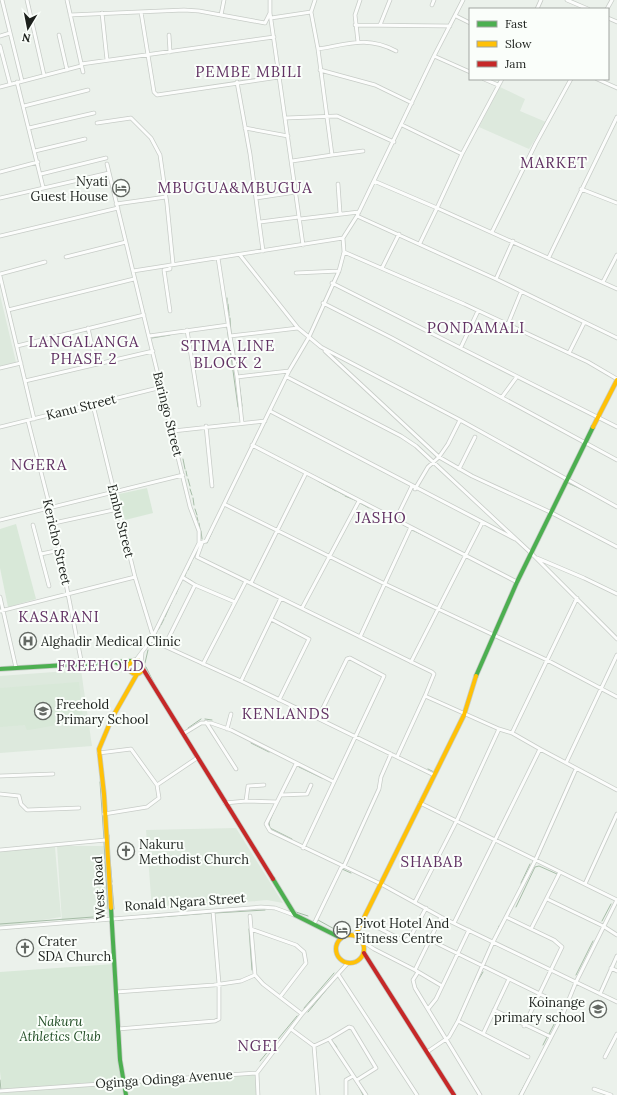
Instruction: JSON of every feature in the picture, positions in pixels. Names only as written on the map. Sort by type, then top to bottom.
[{"type":"street","points":[[2,0],[22,81]]},
{"type":"street","points":[[27,0],[44,75]]},
{"type":"street","points":[[67,0],[83,72]]},
{"type":"street","points":[[221,15],[224,0]]},
{"type":"street","points":[[270,0],[270,13],[303,245]]},
{"type":"street","points":[[315,0],[311,12],[318,49],[332,155]]},
{"type":"street","points":[[358,42],[355,15],[360,0]]},
{"type":"street","points":[[380,25],[390,0]]},
{"type":"street","points":[[432,5],[434,0]]},
{"type":"street","points":[[134,661],[142,653],[152,638],[182,577],[201,543],[206,541],[289,371],[309,337],[339,270],[344,252],[343,238],[358,216],[434,56],[463,0]]},
{"type":"street","points":[[566,0],[586,8]]},
{"type":"street","points":[[0,10],[4,9]]},
{"type":"street","points":[[70,15],[184,10],[265,23],[270,13]]},
{"type":"street","points":[[141,12],[154,92],[157,95],[279,77]]},
{"type":"street","points":[[271,18],[311,12]]},
{"type":"street","points":[[102,13],[107,60]]},
{"type":"street","points":[[456,16],[469,22]]},
{"type":"street","points":[[355,25],[450,26]]},
{"type":"street","points":[[0,36],[10,33]]},
{"type":"street","points":[[59,35],[67,70]]},
{"type":"street","points":[[169,35],[170,52]]},
{"type":"street","points":[[0,87],[81,65],[107,60],[148,56],[274,37]]},
{"type":"street","points":[[318,49],[358,42],[376,42],[396,51]]},
{"type":"street","points":[[0,49],[10,84]]},
{"type":"street","points":[[434,56],[469,72]]},
{"type":"street","points":[[0,67],[5,66]]},
{"type":"street","points":[[320,70],[375,85],[412,103]]},
{"type":"street","points":[[486,80],[498,86]]},
{"type":"street","points":[[420,243],[462,154],[501,80]]},
{"type":"street","points":[[492,232],[536,144],[570,80]]},
{"type":"street","points":[[599,80],[617,88]]},
{"type":"street","points":[[17,82],[43,187]]},
{"type":"street","points":[[237,82],[260,222],[263,252]]},
{"type":"street","points":[[24,106],[88,90]]},
{"type":"street","points":[[29,128],[94,113]]},
{"type":"street","points":[[286,118],[326,115],[337,116],[394,142]]},
{"type":"street","points":[[549,257],[617,117]]},
{"type":"street","points":[[97,123],[131,118],[142,127],[151,138],[160,155],[166,197],[172,264],[170,269],[164,270],[170,311]]},
{"type":"street","points":[[402,125],[462,154]]},
{"type":"street","points":[[245,128],[288,136]]},
{"type":"street","points":[[35,151],[85,139]]},
{"type":"street","points":[[292,161],[363,151]]},
{"type":"street","points":[[41,174],[106,158]]},
{"type":"street","points":[[0,172],[38,162]]},
{"type":"street","name":"Baringo Street","points":[[107,164],[190,506],[199,531],[201,543],[197,557],[246,581]]},
{"type":"street","points":[[0,198],[109,173]]},
{"type":"street","points":[[374,181],[513,241],[617,289]]},
{"type":"street","points":[[338,184],[340,213]]},
{"type":"street","points":[[581,189],[617,203]]},
{"type":"street","points":[[256,198],[296,192]]},
{"type":"street","points":[[0,236],[117,206],[166,197]]},
{"type":"street","points":[[260,222],[359,212]]},
{"type":"street","points":[[358,216],[420,243],[617,338]]},
{"type":"street","points":[[382,268],[399,234]]},
{"type":"street","points":[[133,271],[172,264],[263,252],[343,238]]},
{"type":"street","points":[[496,279],[513,241]]},
{"type":"street","points":[[66,258],[126,242]]},
{"type":"street","points":[[344,252],[508,324],[569,353],[617,380],[566,479],[517,582],[474,680],[464,715],[355,936]]},
{"type":"street","points":[[240,255],[298,328],[421,438],[439,457],[617,547]]},
{"type":"street","points":[[603,282],[617,255]]},
{"type":"street","points":[[218,258],[237,377],[242,422]]},
{"type":"street","points":[[34,419],[0,277],[46,262]]},
{"type":"street","points":[[296,274],[339,270]]},
{"type":"street","points":[[8,310],[134,279]]},
{"type":"street","points":[[332,283],[461,347],[516,378],[617,428]]},
{"type":"street","points":[[508,324],[521,292]]},
{"type":"street","points":[[323,303],[502,397],[617,460]]},
{"type":"street","points":[[461,347],[478,311]]},
{"type":"street","points":[[17,346],[144,315]]},
{"type":"street","points":[[569,353],[584,323]]},
{"type":"street","points":[[149,336],[228,325]]},
{"type":"street","points":[[88,328],[96,364]]},
{"type":"street","points":[[230,336],[298,328]]},
{"type":"street","points":[[187,330],[199,405]]},
{"type":"street","points":[[321,347],[460,420],[617,507]]},
{"type":"street","points":[[25,381],[153,351]]},
{"type":"street","points":[[0,368],[21,363]]},
{"type":"street","points":[[237,377],[289,371]]},
{"type":"street","points":[[287,377],[401,436],[433,461],[531,553],[617,639]]},
{"type":"street","points":[[502,397],[516,378]]},
{"type":"street","name":"Kanu Street","points":[[0,427],[162,387]]},
{"type":"street","name":"Embu Street","points":[[93,405],[113,491],[152,638]]},
{"type":"street","points":[[270,411],[414,488],[518,541]]},
{"type":"street","points":[[396,519],[414,488],[433,461],[439,457],[448,444],[460,420]]},
{"type":"street","name":"Kericho Street","points":[[28,421],[60,550],[82,665]]},
{"type":"street","points":[[173,431],[242,422],[265,421]]},
{"type":"street","points":[[206,426],[212,486]]},
{"type":"street","points":[[459,468],[475,436]]},
{"type":"street","points":[[252,446],[466,554],[517,582]]},
{"type":"street","points":[[251,584],[306,473]]},
{"type":"street","points":[[0,520],[183,475]]},
{"type":"street","points":[[302,608],[359,501]]},
{"type":"street","points":[[224,504],[329,557],[547,660],[617,697]]},
{"type":"street","points":[[54,523],[118,509]]},
{"type":"street","points":[[411,662],[482,523]]},
{"type":"street","points":[[33,525],[49,586]]},
{"type":"street","points":[[360,637],[411,527]]},
{"type":"street","points":[[41,554],[60,550]]},
{"type":"street","points":[[535,557],[617,594]]},
{"type":"street","points":[[2,610],[135,577]]},
{"type":"street","points":[[182,577],[195,585],[235,602]]},
{"type":"street","points":[[204,664],[246,581],[434,673],[397,757]]},
{"type":"street","points":[[164,645],[195,585]]},
{"type":"street","points":[[0,597],[16,668]]},
{"type":"street","points":[[241,681],[281,598]]},
{"type":"street","points":[[512,733],[577,598]]},
{"type":"street","points":[[271,619],[309,639],[279,700]]},
{"type":"street","points":[[152,638],[434,775]]},
{"type":"street","points":[[142,653],[141,663],[148,678],[295,915]]},
{"type":"street","points":[[566,763],[617,655]]},
{"type":"street","points":[[304,848],[354,737],[384,677],[370,668],[347,658],[318,718]]},
{"type":"street","points":[[0,670],[134,661],[141,663]]},
{"type":"street","name":"West Road","points":[[129,686],[130,670],[134,661]]},
{"type":"street","points":[[115,662],[148,678]]},
{"type":"street","name":"West Road","points":[[126,1095],[123,1082],[118,1030],[106,840],[98,752],[112,718],[129,686],[138,673],[143,669]]},
{"type":"street","points":[[425,696],[464,715],[512,733],[617,790]]},
{"type":"street","points":[[227,729],[231,714]]},
{"type":"street","points":[[183,734],[198,724],[206,722],[227,729],[334,782]]},
{"type":"street","points":[[206,722],[236,769]]},
{"type":"street","points":[[415,902],[457,820],[499,729]]},
{"type":"street","points":[[98,752],[132,749],[157,785],[160,797],[149,807],[104,814]]},
{"type":"street","points":[[454,923],[540,749]]},
{"type":"street","points":[[314,924],[341,868],[344,866],[380,786],[391,754]]},
{"type":"street","points":[[157,785],[197,758]]},
{"type":"street","points":[[296,764],[266,824],[273,833],[381,884],[454,923],[617,1002]]},
{"type":"street","points":[[427,1052],[446,1040],[458,1021],[493,942],[535,861],[576,769]]},
{"type":"street","points":[[0,776],[53,774]]},
{"type":"street","points":[[246,801],[248,786],[264,785]]},
{"type":"street","points":[[281,795],[307,794],[311,785]]},
{"type":"street","points":[[0,794],[19,796],[21,804],[27,810],[79,808]]},
{"type":"street","points":[[225,804],[246,801],[277,802]]},
{"type":"street","points":[[420,803],[457,820],[535,861],[617,900],[521,1095]]},
{"type":"street","points":[[585,884],[617,814]]},
{"type":"street","points":[[0,850],[106,840]]},
{"type":"street","points":[[531,929],[560,872]]},
{"type":"street","points":[[547,899],[603,926],[617,935]]},
{"type":"street","name":"Ronald Ngara Street","points":[[0,928],[111,918],[270,907],[295,915],[341,938]]},
{"type":"street","points":[[363,920],[404,941],[410,938],[426,908]]},
{"type":"street","points":[[118,1030],[218,1020],[220,1017],[219,984],[213,911]]},
{"type":"street","points":[[250,916],[255,975],[302,1014]]},
{"type":"street","points":[[441,916],[416,971],[413,984],[480,1095]]},
{"type":"street","points":[[506,917],[554,940],[562,947],[524,1026]]},
{"type":"street","points":[[251,929],[296,945],[304,952],[306,963],[280,997]]},
{"type":"street","points":[[428,1009],[432,1006],[469,930]]},
{"type":"street","points":[[347,964],[337,954],[336,946],[341,938],[350,935],[355,936],[374,949],[442,986]]},
{"type":"street","points":[[430,940],[546,997]]},
{"type":"street","points":[[362,941],[364,953],[454,1095]]},
{"type":"street","points":[[258,1095],[257,1073],[302,1014],[347,964],[359,961],[364,953]]},
{"type":"street","points":[[600,994],[617,956]]},
{"type":"street","points":[[611,968],[617,971]]},
{"type":"street","points":[[338,974],[417,1095]]},
{"type":"street","points":[[116,992],[219,984],[244,980],[255,975]]},
{"type":"street","points":[[483,1034],[509,979]]},
{"type":"street","points":[[494,1010],[524,1026],[550,1037]]},
{"type":"street","points":[[458,1021],[528,1057]]},
{"type":"street","points":[[314,1046],[350,1027],[376,1068],[356,1080]]},
{"type":"street","points":[[291,1029],[314,1046],[318,1095]]},
{"type":"street","points":[[605,1058],[617,1034]]},
{"type":"street","points":[[329,1039],[366,1095]]},
{"type":"street","name":"Oginga Odinga Avenue","points":[[0,1091],[257,1073]]},
{"type":"street","points":[[346,1095],[346,1080],[353,1076]]},
{"type":"street","points":[[594,1089],[611,1095]]},
{"type":"shaded area","points":[[500,87],[525,99],[520,111],[546,122],[529,149],[479,127]]},
{"type":"shaded area","points":[[0,295],[16,362],[0,366]]},
{"type":"shaded area","name":"Freehold Primary School","points":[[81,670],[92,746],[0,753],[0,676]]},
{"type":"shaded area","points":[[236,828],[283,903],[267,900],[152,910],[146,830]]},
{"type":"shaded area","points":[[57,846],[106,846],[108,918],[62,922]]},
{"type":"shaded area","points":[[55,847],[61,917],[0,927],[0,850]]},
{"type":"shaded area","points":[[256,1074],[257,1095],[0,1095],[0,1093]]},
{"type":"green space","points":[[147,488],[153,513],[125,520],[119,494]]},
{"type":"green space","points":[[16,524],[36,599],[8,607],[0,568],[0,529]]},
{"type":"green space","points":[[79,682],[83,720],[27,730],[25,725],[0,727],[0,688]]},
{"type":"green space","name":"Nakuru Athletics Club","points":[[114,964],[124,1085],[2,1092],[0,1071],[0,972]]},
{"type":"waterway","points":[[227,298],[227,303]]},
{"type":"waterway","points":[[228,304],[229,313]]},
{"type":"waterway","points":[[230,318],[231,334]]},
{"type":"waterway","points":[[227,327],[238,407]]},
{"type":"waterway","points":[[152,338],[170,335]]},
{"type":"waterway","points":[[232,340],[236,365]]},
{"type":"waterway","points":[[239,382],[242,406]]},
{"type":"waterway","points":[[183,459],[185,469]]},
{"type":"waterway","points":[[186,471],[187,476]]},
{"type":"waterway","points":[[188,479],[190,486]]},
{"type":"waterway","points":[[318,481],[336,491]]},
{"type":"waterway","points":[[568,483],[583,490]]},
{"type":"waterway","points":[[190,489],[192,495]]},
{"type":"waterway","points":[[337,491],[344,495]]},
{"type":"waterway","points":[[345,496],[357,501]]},
{"type":"waterway","points":[[193,498],[194,505]]},
{"type":"waterway","points":[[360,503],[369,508]]},
{"type":"waterway","points":[[371,508],[382,515]]},
{"type":"waterway","points":[[195,509],[197,515]]},
{"type":"waterway","points":[[384,516],[394,520]]},
{"type":"waterway","points":[[197,517],[198,521]]},
{"type":"waterway","points":[[398,522],[409,528]]},
{"type":"waterway","points":[[199,523],[200,529]]},
{"type":"waterway","points":[[412,530],[425,536]]},
{"type":"waterway","points":[[201,531],[202,539]]},
{"type":"waterway","points":[[207,543],[212,532]]},
{"type":"waterway","points":[[193,559],[198,549]]},
{"type":"waterway","points":[[188,570],[191,563]]},
{"type":"waterway","points":[[186,578],[192,581]]},
{"type":"waterway","points":[[176,594],[178,589]]},
{"type":"waterway","points":[[165,617],[172,601]]},
{"type":"waterway","points":[[161,625],[164,619]]},
{"type":"waterway","points":[[157,631],[160,627]]},
{"type":"waterway","points":[[154,638],[156,634]]},
{"type":"waterway","points":[[145,663],[148,650]]},
{"type":"waterway","points":[[146,667],[154,683]]},
{"type":"waterway","points":[[157,689],[163,698]]},
{"type":"waterway","points":[[188,728],[201,719]]},
{"type":"waterway","points":[[205,719],[212,720]]},
{"type":"waterway","points":[[251,743],[269,752]]},
{"type":"waterway","points":[[299,767],[322,778]]},
{"type":"waterway","points":[[428,769],[434,772]]},
{"type":"waterway","points":[[100,782],[104,839]]},
{"type":"waterway","points":[[273,813],[269,823],[270,828],[292,839]]},
{"type":"waterway","points":[[109,835],[109,845]]},
{"type":"waterway","points":[[104,842],[108,909]]},
{"type":"waterway","points":[[109,849],[112,882]]},
{"type":"waterway","points":[[521,883],[530,864]]},
{"type":"waterway","points":[[516,907],[535,867],[539,866],[557,874]]},
{"type":"waterway","points":[[342,869],[351,873]]},
{"type":"waterway","points":[[112,885],[114,909]]},
{"type":"waterway","points":[[602,921],[611,904]]},
{"type":"waterway","points":[[215,913],[265,910]]},
{"type":"waterway","points":[[296,912],[308,916]]},
{"type":"waterway","points":[[147,918],[211,913]]},
{"type":"waterway","points":[[0,924],[93,917]]},
{"type":"waterway","points":[[118,920],[123,920]]},
{"type":"waterway","points":[[318,920],[338,931]]},
{"type":"waterway","points":[[497,932],[499,926]]},
{"type":"waterway","points":[[249,929],[252,970]]},
{"type":"waterway","points":[[576,975],[593,941]]},
{"type":"waterway","points":[[476,984],[483,972]]},
{"type":"waterway","points":[[304,1008],[334,973]]},
{"type":"waterway","points":[[308,1012],[336,978]]},
{"type":"waterway","points":[[549,1034],[567,999]]},
{"type":"waterway","points":[[260,1061],[297,1016]]},
{"type":"waterway","points":[[543,1045],[547,1037]]},
{"type":"waterway","points":[[333,1042],[337,1047]]},
{"type":"waterway","points":[[519,1095],[537,1062]]},
{"type":"waterway","points":[[0,1080],[1,1090]]},
{"type":"waterway","points":[[358,1085],[363,1095]]},
{"type":"traffic: fast","points":[[476,676],[517,582],[593,427]]},
{"type":"traffic: fast","points":[[0,669],[132,661]]},
{"type":"traffic: fast","points":[[117,663],[130,668]]},
{"type":"traffic: fast","points":[[273,879],[295,915],[341,938]]},
{"type":"traffic: fast","points":[[111,908],[120,1060],[126,1095]]},
{"type":"traffic: slow","points":[[593,427],[617,380]]},
{"type":"traffic: slow","points":[[136,660],[141,662],[143,667],[141,672],[136,674],[131,672],[129,667],[131,662],[136,660]]},
{"type":"traffic: slow","points":[[111,908],[104,794],[99,749],[112,718],[137,674]]},
{"type":"traffic: slow","points":[[355,936],[464,715],[476,676]]},
{"type":"traffic: slow","points":[[350,935],[356,936],[360,939],[363,943],[364,949],[363,955],[360,959],[356,962],[350,963],[344,962],[340,959],[337,955],[336,949],[337,943],[340,939],[344,936],[350,935]]},
{"type":"traffic: jam","points":[[143,669],[273,879]]},
{"type":"traffic: jam","points":[[364,953],[454,1095]]},
{"type":"place","name":"Nyati Guest House","points":[[121,188]]},
{"type":"place","name":"Alghadir Medical Clinic","points":[[28,641]]},
{"type":"place","name":"Freehold Primary School","points":[[43,711]]},
{"type":"place","name":"Nakuru Methodist Church","points":[[126,851]]},
{"type":"place","name":"Pivot Hotel And Fitness Centre","points":[[342,930]]},
{"type":"place","name":"Crater SDA Church","points":[[25,948]]},
{"type":"place","name":"Koinange primary school","points":[[598,1009]]},
{"type":"district","name":"PEMBE MBILI","points":[[249,71]]},
{"type":"district","name":"MARKET","points":[[554,162]]},
{"type":"district","name":"MBUGUA&MBUGUA","points":[[235,187]]},
{"type":"district","name":"PONDAMALI","points":[[476,327]]},
{"type":"district","name":"LANGALANGA PHASE 2","points":[[84,350]]},
{"type":"district","name":"STIMA LINE BLOCK 2","points":[[228,354]]},
{"type":"district","name":"NGERA","points":[[39,464]]},
{"type":"district","name":"JASHO","points":[[381,517]]},
{"type":"district","name":"KASARANI","points":[[59,616]]},
{"type":"district","name":"FREEHOLD","points":[[101,665]]},
{"type":"district","name":"KENLANDS","points":[[286,713]]},
{"type":"district","name":"SHABAB","points":[[432,861]]},
{"type":"district","name":"NGEI","points":[[258,1045]]}]
